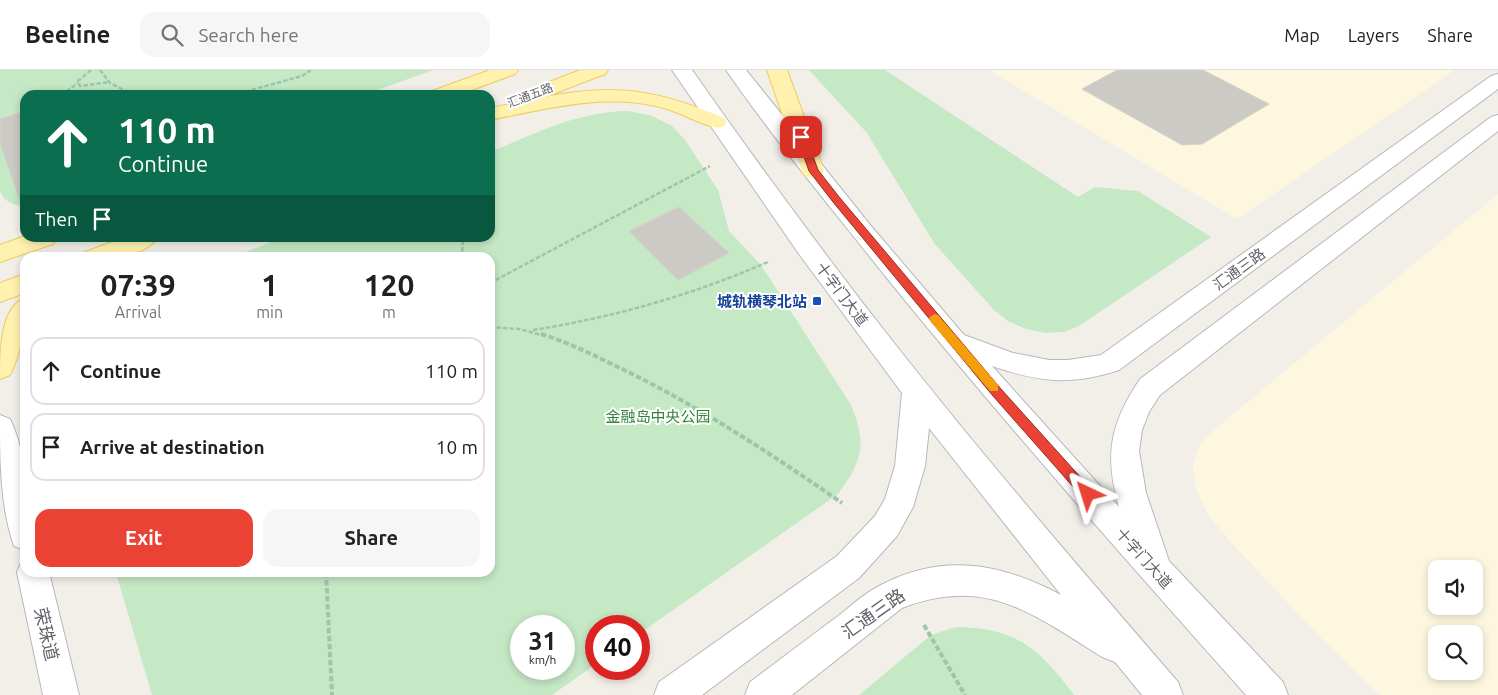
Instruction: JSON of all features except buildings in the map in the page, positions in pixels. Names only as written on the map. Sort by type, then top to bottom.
[{"type":"main road","points":[[453,90],[508,70]]},
{"type":"main road","name":"汇通五路","points":[[495,110],[598,70]]},
{"type":"main road","points":[[777,70],[813,171]]},
{"type":"main road","points":[[495,111],[570,99],[614,95],[656,99],[717,122]]},
{"type":"main road","points":[[0,233],[20,231]]},
{"type":"main road","points":[[0,254],[34,242]]},
{"type":"main road","points":[[108,252],[135,242]]},
{"type":"main road","points":[[0,293],[20,285]]},
{"type":"main road","points":[[0,368],[9,332],[20,314]]},
{"type":"street","name":"十字门大道","points":[[682,70],[790,224],[916,390],[1165,695]]},
{"type":"street","name":"十字门大道","points":[[736,70],[813,171],[954,342],[1155,569],[1270,695]]},
{"type":"street","name":"汇通三路","points":[[954,342],[1020,366],[1039,370],[1076,372],[1109,364],[1498,80]]},
{"type":"street","points":[[1155,569],[1128,483],[1124,460],[1125,442],[1130,419],[1150,387],[1498,121]]},
{"type":"street","points":[[672,695],[848,567],[869,548],[886,527],[898,505],[912,467],[916,390]]},
{"type":"street","points":[[0,427],[20,514]]},
{"type":"street","name":"荣珠道","points":[[34,577],[62,695]]},
{"type":"street","name":"汇通三路","points":[[763,695],[890,597],[912,586],[936,581],[957,579],[987,581],[1013,588],[1038,598],[1132,656]]},
{"type":"path","points":[[68,90],[91,70]]},
{"type":"path","points":[[100,70],[110,82],[125,90]]},
{"type":"path","points":[[251,90],[302,76],[311,70]]},
{"type":"path","points":[[78,83],[80,86],[110,82]]},
{"type":"path","points":[[495,280],[710,166]]},
{"type":"path","points":[[533,330],[575,324],[655,306],[720,283],[768,262]]},
{"type":"path","points":[[495,327],[505,326],[533,330],[633,373],[683,399],[787,464],[842,503]]},
{"type":"path","points":[[326,577],[332,695]]},
{"type":"path","points":[[924,625],[965,695]]},
{"type":"shaded area","points":[[989,70],[1452,70],[1453,71],[1237,219]]},
{"type":"shaded area","points":[[1498,194],[1498,695],[1380,695],[1319,636],[1227,538],[1207,513],[1196,488],[1193,464],[1200,444],[1215,429]]},
{"type":"green space","points":[[0,70],[433,70],[378,90],[20,90],[20,206],[6,200],[0,190]]},
{"type":"green space","points":[[809,70],[885,70],[1078,197],[1095,187],[1138,191],[1211,237],[1079,326],[1064,332],[1045,333],[1026,329],[1008,321],[994,310],[934,243],[867,133]]},
{"type":"green space","name":"金融岛中央公园","points":[[628,111],[652,116],[672,126],[685,140],[718,190],[729,231],[761,265],[851,405],[861,441],[860,451],[853,471],[838,494],[650,626],[650,615],[585,615],[585,672],[575,679],[575,615],[510,615],[510,680],[573,680],[552,695],[152,695],[117,577],[495,577],[495,252],[246,252],[272,242],[495,242],[495,150],[574,119],[609,112]]},
{"type":"green space","points":[[956,627],[995,631],[1024,644],[1049,665],[1074,695],[859,695],[931,635]]},
{"type":"slow traffic","points":[[934,318],[994,388]]},
{"type":"place","name":"城轨横琴北站","points":[[817,301]]},
{"type":"route","points":[[801,137],[813,171],[997,392],[1088,494]]}]
